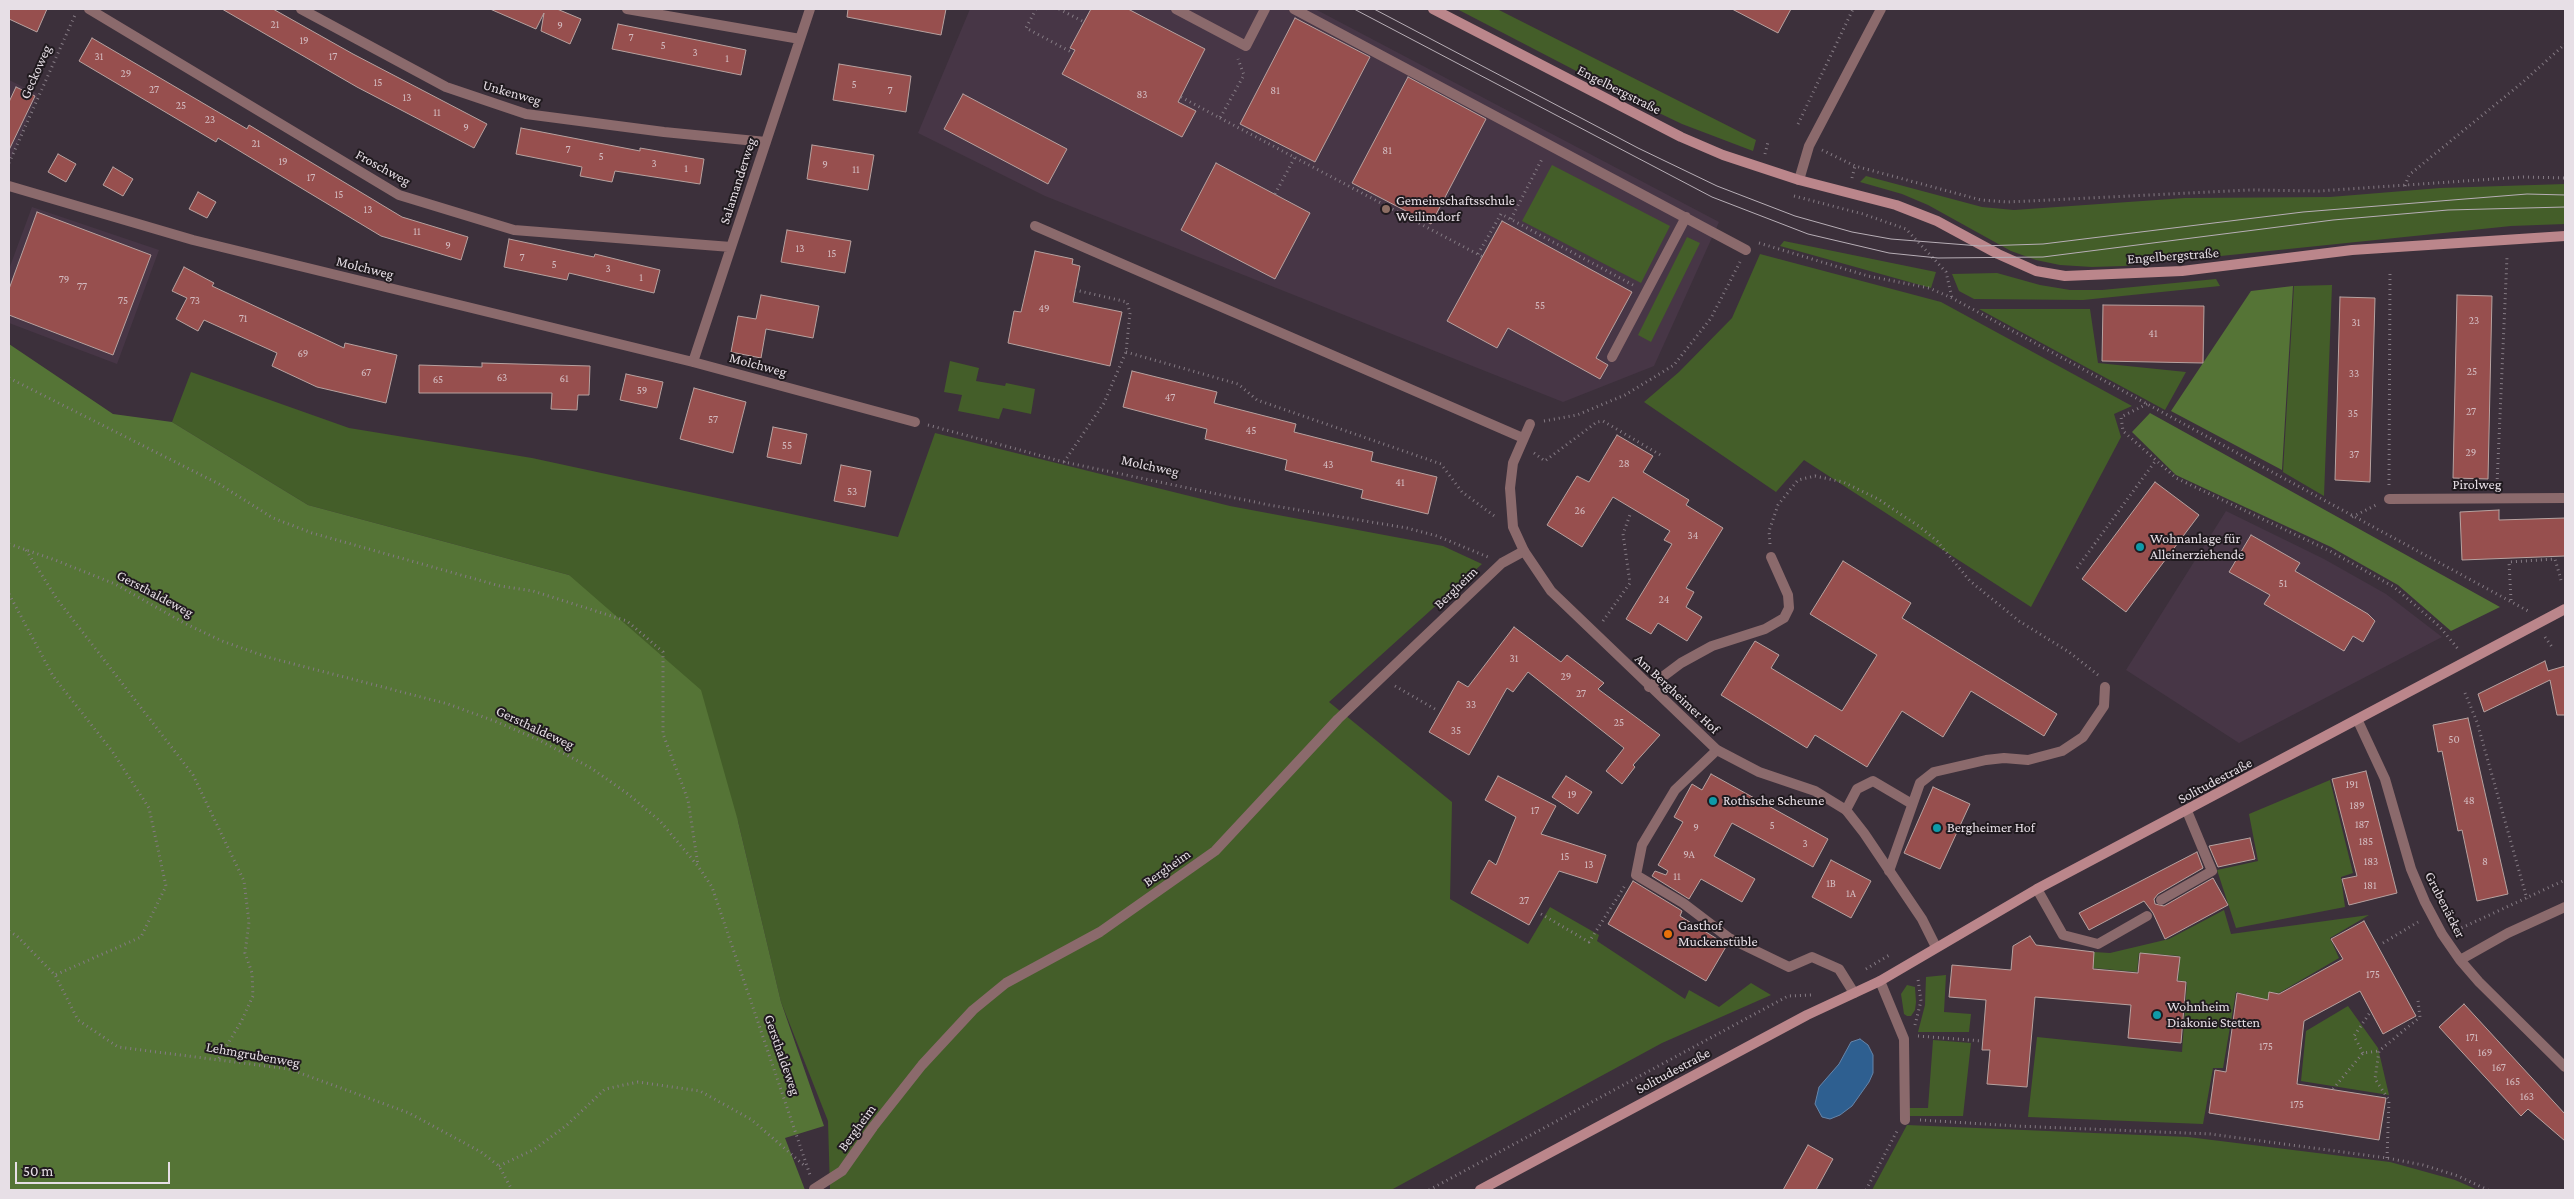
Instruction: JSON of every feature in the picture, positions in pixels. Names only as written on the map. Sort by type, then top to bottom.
[{"type":"street","name":"Froschweg","points":[[89,9],[399,195],[514,230],[731,247]]},
{"type":"street","name":"Unkenweg","points":[[301,9],[446,87],[526,114],[664,132],[766,142]]},
{"type":"street","points":[[627,9],[800,39]]},
{"type":"street","name":"Salamanderweg","points":[[693,362],[810,9]]},
{"type":"street","points":[[1176,9],[1246,46],[1264,9]]},
{"type":"street","points":[[1294,9],[1686,217],[1749,245]]},
{"type":"street","name":"Engelbergstraße","points":[[1433,9],[1681,137],[1760,168],[1896,205],[1937,221],[1998,254],[2036,271],[2065,276],[2182,271],[2352,250],[2565,236]]},
{"type":"street","points":[[1799,180],[1809,146],[1881,9]]},
{"type":"street","name":"Molchweg","points":[[9,186],[193,240],[693,362],[915,422]]},
{"type":"street","points":[[1612,357],[1686,217]]},
{"type":"street","points":[[1035,226],[1522,441]]},
{"type":"street","name":"Am Bergheimer Hof","points":[[1530,424],[1514,464],[1510,488],[1513,527],[1524,551],[1551,591],[1649,687],[1717,750],[1759,772],[1815,791],[1846,810],[1889,870],[1924,924],[1936,947]]},
{"type":"street","name":"Pirolweg","points":[[2389,499],[2565,498]]},
{"type":"street","name":"Bergheim","points":[[814,1189],[842,1171],[873,1127],[922,1065],[973,1010],[1006,983],[1100,932],[1215,851],[1338,719],[1502,563],[1524,551]]},
{"type":"street","points":[[1649,687],[1681,663],[1712,646],[1766,629],[1784,618],[1789,608],[1788,595],[1771,557]]},
{"type":"street","name":"Solitudestraße","points":[[1480,1190],[1807,1015],[1880,981],[2037,889],[2358,721],[2565,609]]},
{"type":"street","points":[[1889,870],[1920,783],[1934,772],[1995,759],[2028,760],[2062,751],[2084,737],[2104,706],[2105,688]]},
{"type":"street","name":"Grubenäcker","points":[[2358,721],[2385,779],[2411,869],[2442,934],[2460,960],[2565,1067]]},
{"type":"street","points":[[1717,750],[1675,790],[1642,845],[1636,875],[1683,903],[1729,938],[1789,967],[1812,957],[1839,969],[1854,993]]},
{"type":"street","points":[[1846,810],[1856,789],[1873,781],[1912,804]]},
{"type":"street","points":[[2161,900],[2212,871],[2186,811]]},
{"type":"street","points":[[2037,889],[2063,935],[2098,944],[2147,916]]},
{"type":"street","points":[[2460,960],[2508,933],[2565,907]]},
{"type":"street","points":[[1880,981],[1906,1037],[1905,1120]]},
{"type":"path","points":[[1036,9],[1026,28],[1073,53]]},
{"type":"path","points":[[1059,9],[1084,22]]},
{"type":"path","points":[[1798,124],[1854,9]]},
{"type":"path","name":"Geckoweg","points":[[9,163],[74,18]]},
{"type":"path","points":[[2405,186],[2409,175],[2523,82],[2565,44]]},
{"type":"path","points":[[1220,118],[1244,75],[1238,60],[1246,46]]},
{"type":"path","points":[[1181,97],[1482,257]]},
{"type":"path","points":[[1760,168],[1768,142]]},
{"type":"path","points":[[1511,219],[1550,145]]},
{"type":"path","points":[[1809,146],[1829,153],[1855,166],[1981,200],[2007,202],[2196,192],[2320,191],[2523,177],[2565,178]]},
{"type":"path","points":[[1275,194],[1295,157]]},
{"type":"path","points":[[1791,195],[1906,229],[1946,272],[1952,298]]},
{"type":"path","points":[[1478,254],[1501,214],[1646,292]]},
{"type":"path","points":[[1530,424],[1577,415],[1626,395],[1674,365],[1711,318],[1749,245],[1868,276],[1929,288],[1952,298],[2148,403],[2352,517],[2511,600],[2529,611],[2552,646]]},
{"type":"path","points":[[2497,499],[2507,257]]},
{"type":"path","points":[[2352,517],[2389,499],[2390,271]]},
{"type":"path","points":[[1064,462],[1104,403],[1126,352],[1130,313],[1127,302],[1071,289]]},
{"type":"path","points":[[1126,352],[1238,384],[1257,400],[1441,464],[1462,492],[1490,514],[1513,527]]},
{"type":"path","points":[[9,378],[219,484],[273,518],[330,539],[500,586],[533,591],[627,621],[663,652],[663,734],[688,800],[698,866]]},
{"type":"path","points":[[2148,403],[2121,417],[2123,431],[2176,478],[2330,551],[2394,587],[2444,631],[2468,662]]},
{"type":"path","points":[[1522,441],[1545,462],[1596,422],[1603,421],[1662,456]]},
{"type":"path","name":"Molchweg","points":[[915,422],[1064,462],[1269,505],[1407,528],[1437,536],[1502,563]]},
{"type":"path","points":[[2077,568],[2156,460]]},
{"type":"path","points":[[1771,557],[1769,531],[1778,504],[1798,480],[1815,476],[1842,482],[1878,499],[1920,527],[1937,541],[1970,581],[2019,621],[2069,652],[2097,673],[2105,688]]},
{"type":"path","points":[[1594,634],[1630,583],[1623,534],[1631,512]]},
{"type":"path","name":"Gersthaldeweg","points":[[9,544],[114,584],[186,624],[267,657],[448,704],[539,740],[591,768],[628,794],[660,821],[698,866],[712,887],[814,1189]]},
{"type":"path","points":[[26,550],[57,600],[193,776],[244,881],[249,922],[246,952],[252,973],[253,996],[241,1022],[218,1060]]},
{"type":"path","points":[[2511,600],[2510,562],[2555,559],[2561,580]]},
{"type":"path","points":[[9,594],[53,676],[112,751],[149,808],[166,886],[142,937],[55,975]]},
{"type":"path","points":[[1381,679],[1435,709]]},
{"type":"path","points":[[2466,693],[2477,722],[2527,899]]},
{"type":"path","points":[[1541,914],[1589,942],[1637,866]]},
{"type":"path","points":[[2442,934],[2469,926],[2565,880]]},
{"type":"path","points":[[2383,943],[2432,914]]},
{"type":"path","name":"Lehmgrubenweg","points":[[9,931],[17,936],[55,975],[78,1020],[118,1047],[289,1070],[408,1113],[481,1152],[499,1166],[512,1190]]},
{"type":"path","points":[[1859,972],[1892,954]]},
{"type":"path","points":[[1906,1037],[1914,1029],[1921,1001],[1918,979]]},
{"type":"path","points":[[1429,1190],[1788,996],[1818,995]]},
{"type":"path","points":[[2332,1090],[2363,1053],[2379,1052],[2420,1017],[2418,1000]]},
{"type":"path","points":[[2363,1053],[2354,1036],[2371,1011]]},
{"type":"path","points":[[1906,1037],[1982,1041]]},
{"type":"path","points":[[2379,1052],[2375,1079],[2389,1100],[2387,1158]]},
{"type":"path","points":[[499,1166],[535,1149],[567,1125],[605,1090],[638,1082],[700,1091],[752,1120],[808,1168]]},
{"type":"path","points":[[1866,1190],[1905,1120],[2210,1134],[2387,1158],[2423,1165],[2458,1176],[2488,1190]]},
{"type":"shaded area","name":"Gemeinschaftsschule Weilimdorf","points":[[970,9],[1315,9],[1719,222],[1654,366],[1563,402],[1045,196],[918,133]]},
{"type":"shaded area","points":[[9,80],[38,94],[9,163]]},
{"type":"shaded area","points":[[32,207],[159,250],[117,364],[9,323],[9,269]]},
{"type":"shaded area","points":[[2226,511],[2324,559],[2386,594],[2442,637],[2239,743],[2126,670]]},
{"type":"green space","points":[[1457,9],[1497,9],[1756,140],[1753,151],[1682,124],[1636,102]]},
{"type":"green space","points":[[1552,165],[1670,226],[1641,283],[1522,221]]},
{"type":"green space","points":[[1866,176],[1982,207],[2014,210],[2185,198],[2330,197],[2440,188],[2565,184],[2565,224],[2511,226],[2124,266],[2060,265],[2036,260],[2011,251],[1928,205],[1902,194],[1860,182]]},
{"type":"green space","points":[[1687,237],[1700,243],[1651,342],[1638,335]]},
{"type":"green space","points":[[1784,241],[1936,272],[1931,288],[1780,246]]},
{"type":"green space","points":[[1760,254],[1941,302],[2132,406],[2114,414],[2121,437],[2031,607],[1804,460],[1776,492],[1644,402],[1679,372],[1732,318]]},
{"type":"green space","points":[[1997,273],[2040,285],[2070,290],[2102,290],[2216,279],[2220,286],[2083,300],[1974,299],[1959,291],[1952,274]]},
{"type":"green space","points":[[2332,285],[2324,496],[2283,472],[2294,286]]},
{"type":"green space","points":[[2293,286],[2282,470],[2171,411],[2251,291]]},
{"type":"green space","points":[[1979,309],[2090,309],[2098,363],[2186,372],[2165,410]]},
{"type":"green space","points":[[9,344],[113,414],[172,422],[308,505],[569,575],[701,690],[738,821],[781,1002],[824,1126],[785,1138],[805,1190],[9,1190]]},
{"type":"green space","points":[[950,361],[979,368],[976,381],[1005,386],[1006,383],[1035,389],[1031,414],[1003,408],[999,419],[958,411],[962,395],[944,392]]},
{"type":"green space","points":[[191,372],[349,428],[532,458],[898,537],[935,433],[1230,506],[1443,546],[1482,564],[1329,702],[1452,802],[1450,899],[1528,944],[1550,907],[1599,935],[1597,941],[1685,999],[1689,990],[1719,1007],[1751,983],[1771,995],[1662,1043],[1391,1190],[830,1190],[828,1121],[781,1002],[738,821],[569,575],[308,505],[172,422]]},
{"type":"green space","points":[[2150,413],[2500,607],[2451,631],[2398,585],[2331,547],[2176,475],[2132,432]]},
{"type":"green space","points":[[2330,780],[2353,873],[2341,877],[2345,907],[2236,928],[2217,870],[2258,861],[2249,814]]},
{"type":"green space","points":[[2224,910],[2231,934],[2369,915],[2330,938],[2339,958],[2279,993],[2269,992],[2267,1000],[2236,992],[2223,1068],[2213,1068],[2203,1124],[2028,1117],[2037,1037],[2182,1052],[2187,982],[2178,980],[2180,956],[2139,953],[2137,972],[2093,968],[2094,952],[2110,953],[2169,939]]},
{"type":"green space","points":[[1946,975],[1944,1012],[1971,1014],[1969,1032],[1918,1032],[1925,1005],[1926,977]]},
{"type":"green space","points":[[1907,985],[1915,987],[1915,1010],[1911,1016],[1904,1014],[1901,994]]},
{"type":"green space","points":[[2348,1006],[2378,1048],[2389,1095],[2301,1081],[2306,1031]]},
{"type":"green space","points":[[1933,1040],[1971,1043],[1963,1116],[1909,1116],[1909,1108],[1928,1108]]},
{"type":"green space","points":[[1907,1125],[2188,1137],[2390,1162],[2455,1180],[2478,1190],[1872,1190]]},
{"type":"water","points":[[1860,1039],[1868,1045],[1873,1055],[1873,1073],[1869,1082],[1852,1106],[1840,1115],[1830,1119],[1822,1117],[1815,1104],[1819,1087],[1839,1064],[1851,1042]]},
{"type":"building","points":[[9,9],[47,9],[37,32],[9,19]]},
{"type":"building","points":[[222,9],[273,9],[353,54],[487,124],[474,148],[357,87]]},
{"type":"building","points":[[490,9],[557,9],[581,19],[570,44],[541,31],[544,13],[536,29]]},
{"type":"building","points":[[848,9],[946,9],[941,35],[847,17]]},
{"type":"building","points":[[1091,9],[1128,9],[1205,49],[1178,102],[1196,111],[1182,137],[1062,74],[1075,50],[1070,48]]},
{"type":"building","points":[[1732,9],[1791,9],[1778,33]]},
{"type":"building","points":[[1295,18],[1370,57],[1315,162],[1240,124]]},
{"type":"building","points":[[618,24],[746,50],[741,75],[612,49]]},
{"type":"building","points":[[92,38],[247,129],[249,125],[402,217],[468,237],[461,260],[381,236],[218,138],[216,142],[79,61]]},
{"type":"building","points":[[839,64],[911,76],[906,112],[833,100]]},
{"type":"building","points":[[1408,77],[1486,119],[1431,224],[1352,183]]},
{"type":"building","points":[[16,87],[35,96],[9,150],[9,102]]},
{"type":"building","points":[[963,94],[1067,149],[1048,184],[944,129]]},
{"type":"building","points":[[521,128],[640,151],[640,148],[704,159],[700,184],[615,171],[612,182],[580,176],[582,167],[516,154]]},
{"type":"building","points":[[812,145],[874,155],[868,190],[807,179]]},
{"type":"building","points":[[58,154],[76,164],[66,182],[48,172]]},
{"type":"building","points":[[1216,163],[1310,213],[1275,279],[1181,230]]},
{"type":"building","points":[[113,167],[133,179],[123,196],[103,185]]},
{"type":"building","points":[[198,192],[216,202],[207,218],[189,209]]},
{"type":"building","points":[[37,212],[151,255],[113,355],[9,315],[9,289]]},
{"type":"building","points":[[1502,221],[1632,292],[1596,358],[1608,365],[1600,379],[1508,328],[1497,348],[1447,321]]},
{"type":"building","points":[[787,230],[851,241],[845,273],[781,262]]},
{"type":"building","points":[[509,239],[594,257],[595,254],[660,270],[654,293],[569,273],[567,280],[504,267]]},
{"type":"building","points":[[1035,251],[1073,259],[1072,264],[1080,266],[1073,302],[1122,312],[1110,366],[1008,343],[1014,311],[1021,312]]},
{"type":"building","points":[[184,267],[214,283],[212,286],[344,348],[345,343],[397,355],[386,403],[317,387],[272,366],[277,353],[204,320],[198,331],[176,319],[187,298],[172,291]]},
{"type":"building","points":[[761,295],[819,306],[813,338],[766,329],[761,358],[731,352],[738,316],[756,319]]},
{"type":"building","points":[[2457,295],[2492,296],[2488,479],[2453,478]]},
{"type":"building","points":[[2340,297],[2375,298],[2370,482],[2335,480]]},
{"type":"building","points":[[2103,305],[2204,306],[2203,363],[2102,361]]},
{"type":"building","points":[[482,363],[590,366],[589,395],[578,395],[577,410],[551,409],[552,393],[419,393],[419,365],[482,367]]},
{"type":"building","points":[[1132,371],[1217,392],[1214,403],[1296,424],[1294,432],[1373,452],[1371,461],[1437,477],[1428,514],[1361,498],[1363,490],[1285,470],[1287,460],[1205,439],[1207,429],[1123,407]]},
{"type":"building","points":[[626,374],[663,382],[657,408],[620,400]]},
{"type":"building","points":[[694,388],[746,402],[733,453],[680,439]]},
{"type":"building","points":[[773,427],[807,434],[801,464],[767,457]]},
{"type":"building","points":[[1617,435],[1653,456],[1643,472],[1689,500],[1686,505],[1723,528],[1686,588],[1694,592],[1686,607],[1702,617],[1687,641],[1658,623],[1651,634],[1626,619],[1672,544],[1664,540],[1670,531],[1613,497],[1582,547],[1547,525],[1577,476],[1589,482]]},
{"type":"building","points":[[841,465],[871,471],[865,507],[834,501]]},
{"type":"building","name":"Wohnanlage für Alleinerziehende","points":[[2155,482],[2199,515],[2126,612],[2082,579]]},
{"type":"building","points":[[2499,510],[2499,520],[2565,518],[2565,556],[2462,560],[2460,512]]},
{"type":"building","points":[[2251,535],[2300,563],[2295,571],[2368,614],[2375,621],[2363,642],[2353,636],[2344,651],[2264,604],[2270,595],[2229,572]]},
{"type":"building","points":[[1843,561],[1911,603],[1902,618],[2057,714],[2044,736],[1971,691],[1943,737],[1902,711],[1867,767],[1815,735],[1807,748],[1721,695],[1755,641],[1779,655],[1771,668],[1842,711],[1877,655],[1810,614]]},
{"type":"building","points":[[1514,627],[1561,662],[1567,655],[1604,683],[1598,689],[1660,735],[1633,765],[1635,767],[1622,784],[1606,771],[1624,748],[1528,672],[1513,692],[1507,688],[1469,755],[1429,732],[1458,681],[1468,687]]},
{"type":"building","points":[[2545,661],[2548,671],[2565,666],[2565,715],[2557,715],[2550,680],[2484,712],[2478,694]]},
{"type":"building","points":[[2468,718],[2508,894],[2477,901],[2462,830],[2458,831],[2442,751],[2438,752],[2433,725]]},
{"type":"building","points":[[2366,771],[2397,893],[2349,905],[2342,879],[2357,876],[2332,779]]},
{"type":"building","points":[[1711,774],[1828,839],[1813,867],[1732,823],[1714,856],[1755,879],[1742,902],[1701,879],[1689,899],[1652,876],[1655,871],[1666,875],[1668,871],[1658,865],[1683,822],[1674,817],[1692,784],[1702,790]]},
{"type":"building","points":[[1498,776],[1556,806],[1541,834],[1606,855],[1597,883],[1559,871],[1529,925],[1471,893],[1489,860],[1496,865],[1516,817],[1485,800]]},
{"type":"building","points":[[1566,776],[1592,792],[1578,814],[1552,797]]},
{"type":"building","name":"Bergheimer Hof","points":[[1933,787],[1970,804],[1940,869],[1904,853]]},
{"type":"building","points":[[2250,838],[2255,859],[2218,867],[2209,846]]},
{"type":"building","points":[[2197,852],[2203,868],[2158,894],[2154,899],[2155,904],[2164,906],[2213,878],[2228,905],[2165,939],[2153,913],[2144,901],[2089,930],[2079,913]]},
{"type":"building","points":[[1831,860],[1871,881],[1851,918],[1812,897]]},
{"type":"building","name":"Gasthof Muckenstüble","points":[[1633,881],[1682,911],[1680,916],[1727,945],[1706,981],[1608,924]]},
{"type":"building","points":[[2364,921],[2416,1016],[2383,1034],[2360,991],[2304,1021],[2297,1084],[2386,1098],[2379,1140],[2209,1113],[2215,1070],[2226,1072],[2237,993],[2268,1000],[2269,992],[2279,994],[2343,959],[2331,939]]},
{"type":"building","name":"Wohnheim Diakonie Stetten","points":[[2030,936],[2036,945],[2094,952],[2093,969],[2138,973],[2140,953],[2180,957],[2177,981],[2186,982],[2181,1043],[2128,1038],[2131,1005],[2035,997],[2027,1087],[1987,1084],[1990,1050],[1982,1050],[1986,1000],[1949,997],[1952,965],[2011,970],[2013,946]]},
{"type":"building","points":[[2464,1004],[2565,1114],[2565,1141],[2528,1109],[2521,1116],[2439,1027]]},
{"type":"building","points":[[1808,1145],[1833,1159],[1816,1190],[1783,1190]]},
{"type":"tram line","points":[[1354,9],[1712,197],[1808,234],[1889,253],[1938,258],[2043,257],[2333,220],[2448,210],[2565,207]]},
{"type":"tram line","points":[[1374,9],[1638,148],[1717,186],[1795,216],[1852,232],[1891,239],[1980,246],[2043,244],[2303,212],[2527,194],[2565,195]]},
{"type":"place","name":"Gemeinschaftsschule Weilimdorf","points":[[1386,209]]},
{"type":"place","name":"Wohnanlage für Alleinerziehende","points":[[2140,547]]},
{"type":"place","name":"Rothsche Scheune","points":[[1713,801]]},
{"type":"place","name":"Bergheimer Hof","points":[[1937,828]]},
{"type":"place","name":"Gasthof Muckenstüble","points":[[1668,934]]},
{"type":"place","name":"Wohnheim Diakonie Stetten","points":[[2157,1015]]}]
